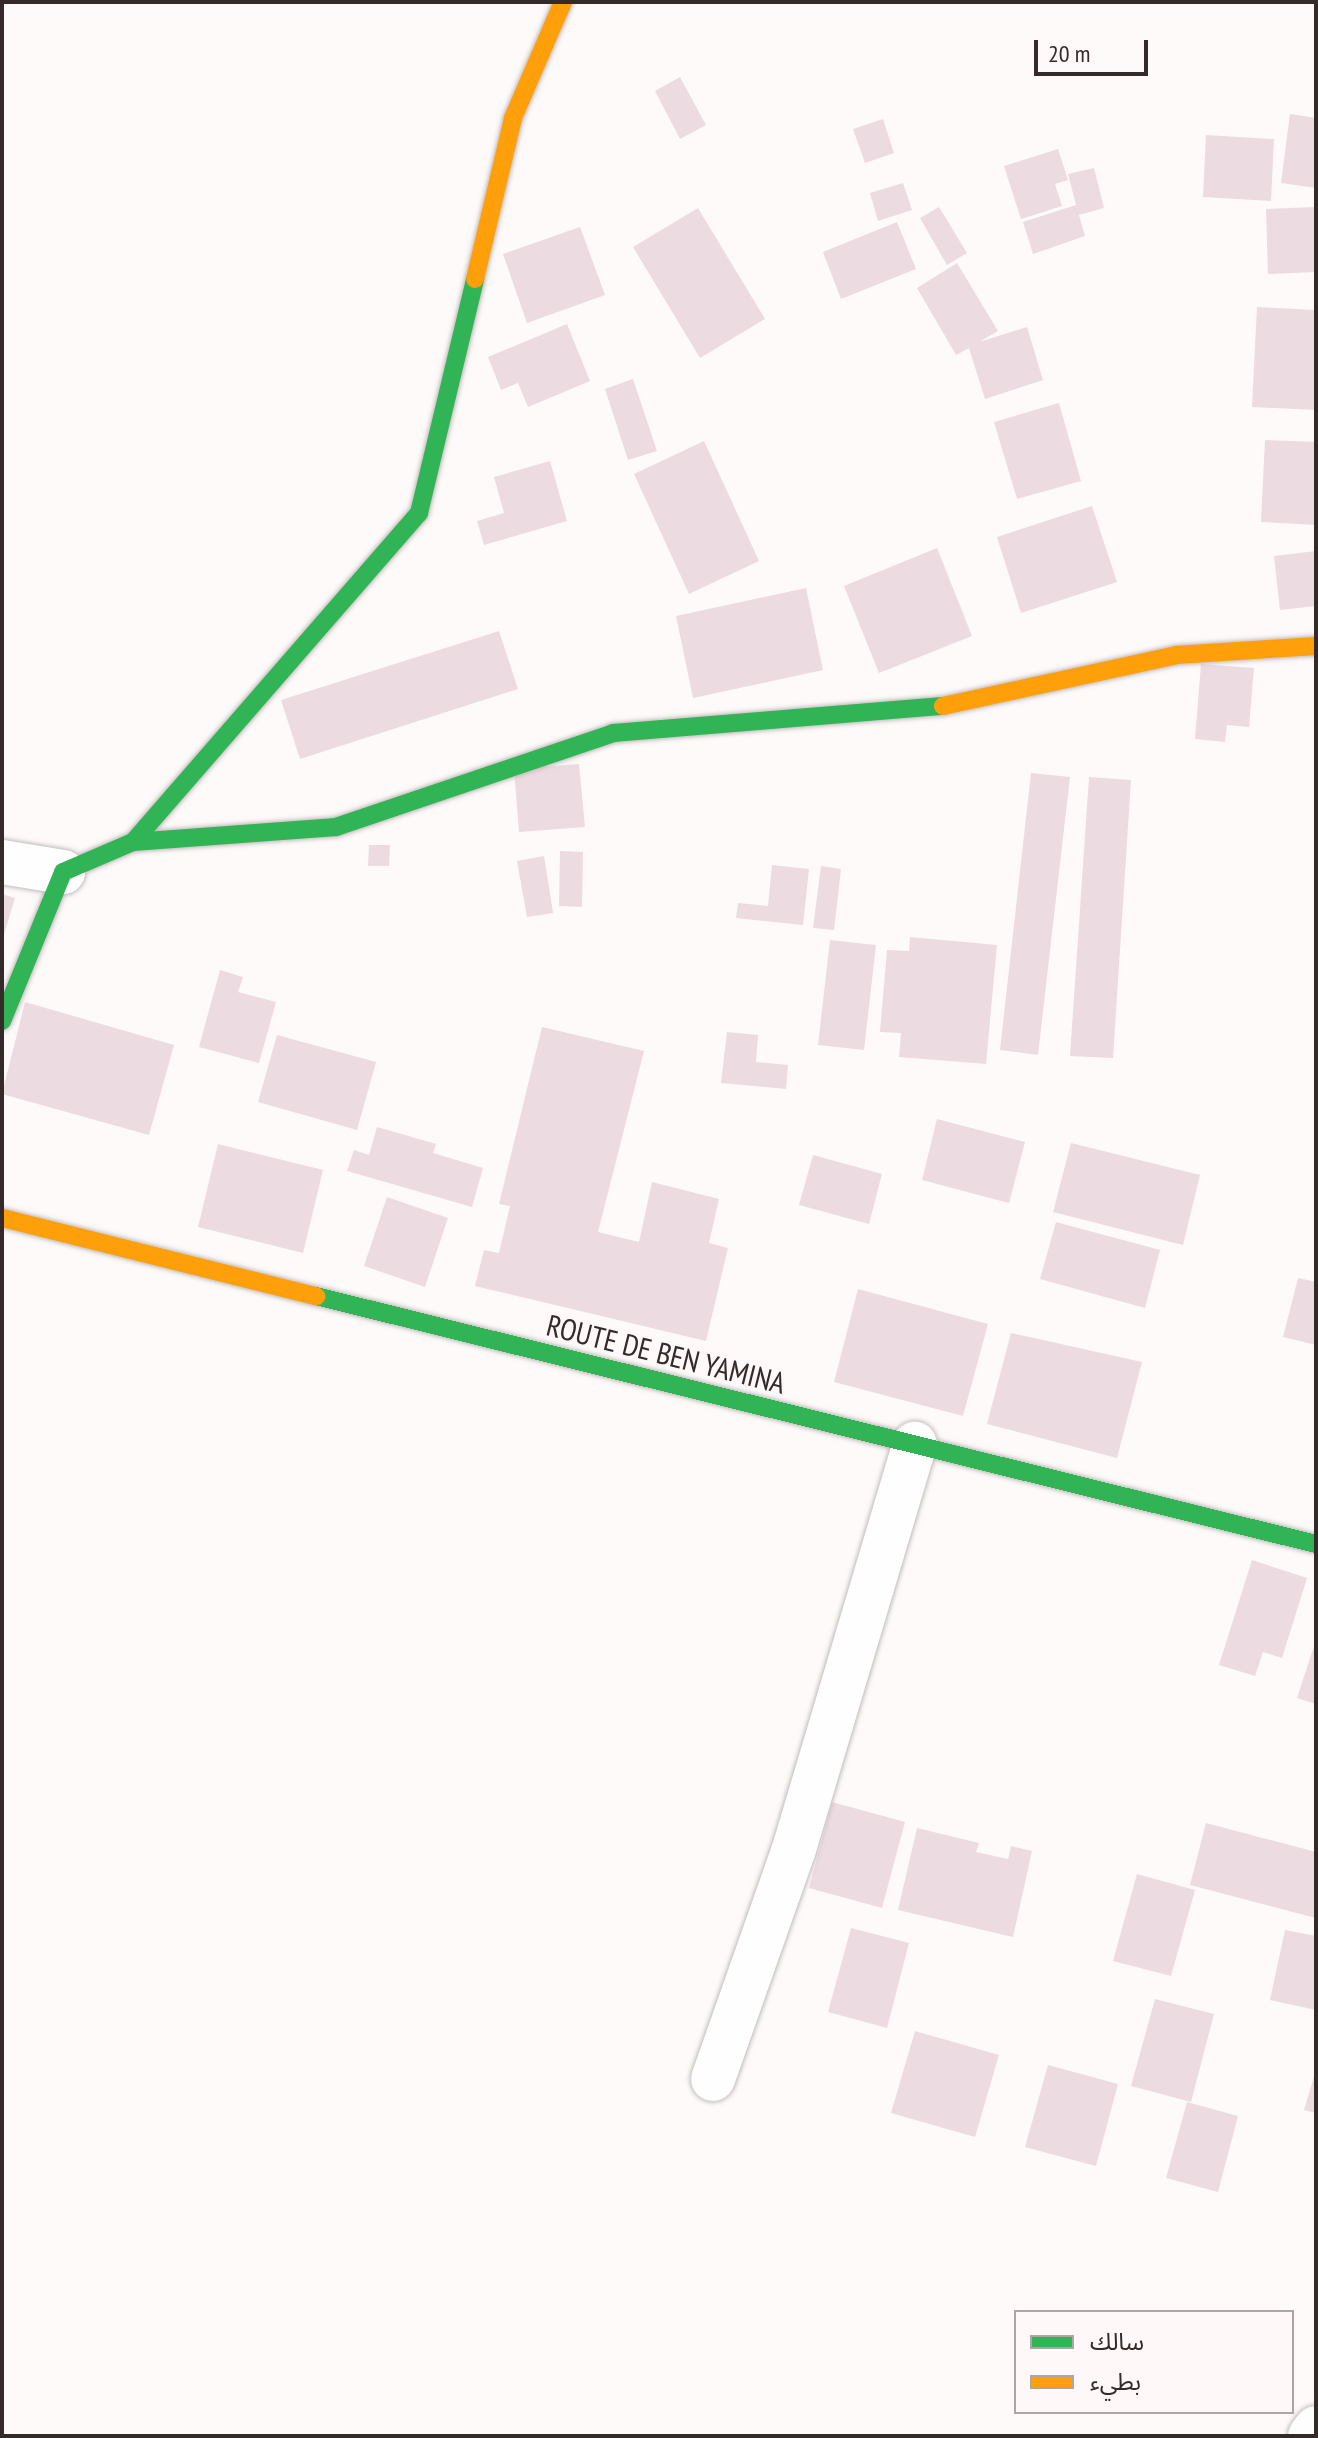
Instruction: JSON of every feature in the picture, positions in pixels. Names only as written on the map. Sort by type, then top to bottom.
[{"type":"street","points":[[133,842],[419,513],[513,118],[563,2]]},
{"type":"street","points":[[2,862],[63,872],[133,842],[336,827],[613,733],[832,712],[922,711],[1176,655],[1316,646]]},
{"type":"street","points":[[2,1021],[63,872]]},
{"type":"street","name":"ROUTE DE BEN YAMINA","points":[[2,1218],[1316,1544]]},
{"type":"street","points":[[713,2079],[794,1849],[915,1444]]},
{"type":"street","points":[[1310,2436],[1316,2428]]},
{"type":"building","points":[[680,77],[706,125],[680,139],[655,91]]},
{"type":"building","points":[[1290,114],[1316,118],[1316,188],[1281,183]]},
{"type":"building","points":[[883,119],[894,153],[865,163],[853,129]]},
{"type":"building","points":[[1206,135],[1274,139],[1271,201],[1203,197]]},
{"type":"building","points":[[1058,149],[1068,180],[1055,184],[1062,206],[1021,219],[1004,166]]},
{"type":"building","points":[[1094,168],[1104,208],[1079,215],[1085,236],[1033,254],[1023,222],[1076,205],[1068,174]]},
{"type":"building","points":[[903,183],[912,210],[878,221],[870,193]]},
{"type":"building","points":[[939,207],[967,253],[947,265],[920,218]]},
{"type":"building","points":[[1316,207],[1316,272],[1268,274],[1266,209]]},
{"type":"building","points":[[698,208],[765,319],[700,358],[633,247]]},
{"type":"building","points":[[897,222],[916,269],[841,299],[823,252]]},
{"type":"building","points":[[580,227],[605,295],[527,323],[503,254]]},
{"type":"building","points":[[957,263],[998,331],[979,342],[1027,327],[1043,380],[985,399],[969,348],[956,355],[917,288]]},
{"type":"building","points":[[1257,307],[1316,310],[1316,410],[1252,407]]},
{"type":"building","points":[[567,324],[590,381],[528,407],[518,383],[501,390],[488,357]]},
{"type":"building","points":[[633,379],[657,451],[628,460],[605,389]]},
{"type":"building","points":[[1059,403],[1081,481],[1017,499],[994,422]]},
{"type":"building","points":[[1265,440],[1316,442],[1316,525],[1261,522]]},
{"type":"building","points":[[704,441],[759,561],[689,594],[634,474]]},
{"type":"building","points":[[550,461],[567,521],[484,545],[477,521],[504,513],[494,477]]},
{"type":"building","points":[[1092,506],[1117,582],[1021,613],[997,537]]},
{"type":"building","points":[[937,548],[972,636],[879,673],[844,586]]},
{"type":"building","points":[[1316,551],[1316,606],[1280,610],[1274,556]]},
{"type":"building","points":[[806,588],[823,670],[693,698],[676,616]]},
{"type":"building","points":[[499,631],[518,689],[300,759],[281,700]]},
{"type":"building","points":[[1201,664],[1254,668],[1249,727],[1227,725],[1225,742],[1195,739]]},
{"type":"building","points":[[579,764],[585,827],[519,832],[514,769]]},
{"type":"building","points":[[1031,773],[1070,777],[1038,1055],[1000,1050]]},
{"type":"building","points":[[1089,777],[1131,780],[1113,1058],[1070,1056]]},
{"type":"building","points":[[369,845],[390,845],[389,866],[368,866]]},
{"type":"building","points":[[560,851],[583,852],[582,907],[559,906]]},
{"type":"building","points":[[544,856],[553,913],[527,917],[517,861]]},
{"type":"building","points":[[772,865],[809,869],[803,925],[736,918],[738,903],[768,906]]},
{"type":"building","points":[[821,866],[841,869],[834,930],[813,928]]},
{"type":"building","points":[[2,894],[15,898],[3,938],[2,938]]},
{"type":"building","points":[[910,937],[997,945],[986,1064],[899,1057],[901,1033],[880,1032],[887,950],[909,951]]},
{"type":"building","points":[[830,940],[876,945],[864,1050],[818,1045]]},
{"type":"building","points":[[220,970],[243,977],[238,992],[276,1002],[259,1063],[199,1047]]},
{"type":"building","points":[[25,1002],[174,1045],[149,1135],[2,1094]]},
{"type":"building","points":[[542,1027],[644,1051],[598,1232],[639,1242],[652,1182],[719,1199],[709,1243],[728,1248],[706,1341],[475,1286],[484,1250],[499,1253],[510,1206],[499,1204]]},
{"type":"building","points":[[727,1032],[758,1035],[756,1062],[788,1065],[786,1089],[721,1083]]},
{"type":"building","points":[[277,1035],[376,1062],[357,1130],[258,1102]]},
{"type":"building","points":[[937,1119],[1025,1142],[1009,1203],[922,1180]]},
{"type":"building","points":[[377,1127],[436,1144],[433,1153],[483,1168],[472,1207],[347,1171],[354,1150],[369,1155]]},
{"type":"building","points":[[1071,1143],[1200,1175],[1183,1245],[1053,1212]]},
{"type":"building","points":[[218,1144],[323,1170],[303,1253],[198,1227]]},
{"type":"building","points":[[813,1155],[882,1174],[869,1224],[799,1205]]},
{"type":"building","points":[[387,1197],[448,1218],[425,1287],[364,1266]]},
{"type":"building","points":[[1056,1222],[1160,1250],[1145,1308],[1040,1279]]},
{"type":"building","points":[[1298,1278],[1316,1282],[1316,1345],[1283,1337]]},
{"type":"building","points":[[858,1289],[988,1324],[963,1416],[834,1382]]},
{"type":"building","points":[[1011,1333],[1142,1362],[1117,1458],[987,1424]]},
{"type":"building","points":[[1252,1560],[1307,1578],[1282,1658],[1263,1652],[1255,1676],[1219,1665]]},
{"type":"building","points":[[1316,1643],[1316,1704],[1297,1698]]},
{"type":"building","points":[[832,1802],[905,1822],[882,1908],[809,1888]]},
{"type":"building","points":[[1206,1823],[1316,1852],[1316,1918],[1190,1885]]},
{"type":"building","points":[[917,1828],[979,1843],[976,1852],[1008,1859],[1011,1846],[1032,1851],[1013,1937],[898,1910]]},
{"type":"building","points":[[1137,1874],[1195,1890],[1171,1976],[1113,1961]]},
{"type":"building","points":[[851,1928],[909,1943],[887,2028],[828,2012]]},
{"type":"building","points":[[1285,1930],[1316,1936],[1316,2010],[1270,2000]]},
{"type":"building","points":[[1155,1999],[1214,2014],[1191,2102],[1131,2086]]},
{"type":"building","points":[[915,2031],[999,2055],[975,2137],[891,2113]]},
{"type":"building","points":[[1048,2065],[1118,2084],[1096,2166],[1025,2147]]},
{"type":"building","points":[[1316,2073],[1316,2113],[1304,2110]]},
{"type":"building","points":[[1187,2102],[1238,2116],[1218,2192],[1166,2178]]},
{"type":"traffic: fast","points":[[2,1021],[63,872],[133,842],[419,513],[475,279]]},
{"type":"traffic: fast","points":[[133,842],[336,827],[613,733],[943,706]]},
{"type":"traffic: fast","points":[[316,1296],[1316,1544]]},
{"type":"traffic: slow","points":[[475,279],[513,118],[563,2]]},
{"type":"traffic: slow","points":[[943,706],[1176,655],[1316,646]]},
{"type":"traffic: slow","points":[[2,1218],[316,1296]]}]
